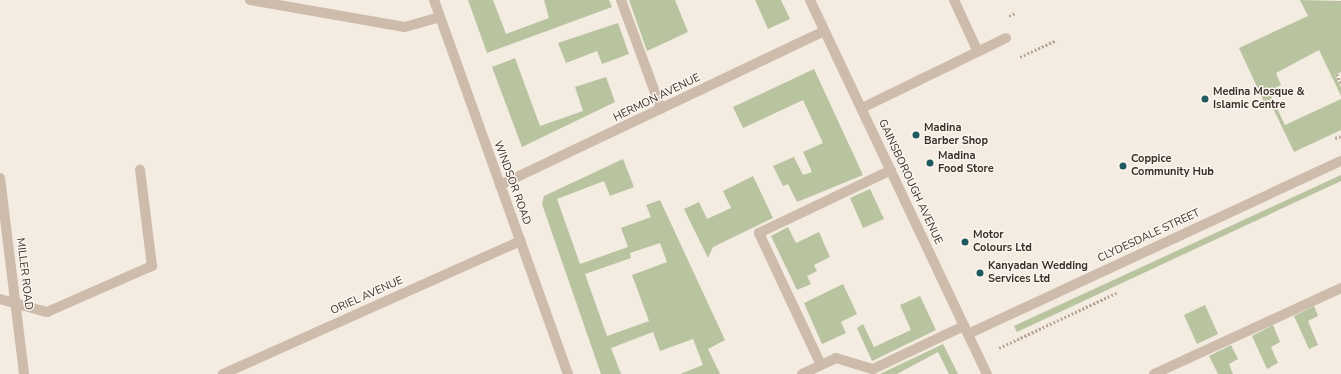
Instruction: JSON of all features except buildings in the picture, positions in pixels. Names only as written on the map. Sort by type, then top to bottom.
[{"type":"street","points":[[250,0],[405,27],[440,17]]},
{"type":"street","name":"WINDSOR ROAD","points":[[434,0],[568,374]]},
{"type":"street","points":[[620,0],[661,109]]},
{"type":"street","name":"GAINSBOROUGH AVENUE","points":[[810,0],[987,374]]},
{"type":"street","points":[[954,0],[978,52]]},
{"type":"street","name":"HERMON AVENUE","points":[[500,185],[824,31]]},
{"type":"street","points":[[862,108],[1006,38]]},
{"type":"street","name":"CLYDESDALE STREET","points":[[821,365],[836,358],[873,369],[966,330],[1341,161]]},
{"type":"street","points":[[0,299],[16,301],[47,312],[152,266],[140,170]]},
{"type":"street","points":[[802,374],[821,365],[759,233],[891,170]]},
{"type":"street","name":"MILLER ROAD","points":[[0,178],[24,374]]},
{"type":"street","name":"ORIEL AVENUE","points":[[223,374],[521,241]]},
{"type":"street","points":[[1154,374],[1341,288]]},
{"type":"path","points":[[1016,59],[1056,40]]},
{"type":"path","points":[[1337,74],[1341,83]]},
{"type":"green space","points":[[468,0],[493,0],[506,34],[549,18],[544,0],[609,0],[612,7],[487,53]]},
{"type":"green space","points":[[629,0],[675,0],[688,32],[647,51]]},
{"type":"green space","points":[[755,0],[781,0],[790,19],[768,29]]},
{"type":"green space","points":[[1300,0],[1341,1],[1341,72],[1335,75],[1341,87],[1341,96],[1319,50],[1276,73],[1281,85],[1269,91],[1285,125],[1341,99],[1341,130],[1294,152],[1269,100],[1264,102],[1239,48],[1308,16]]},
{"type":"green space","points":[[618,23],[629,54],[602,64],[597,51],[566,63],[558,43]]},
{"type":"green space","points":[[515,58],[540,126],[583,111],[575,87],[606,77],[615,102],[522,147],[492,67]]},
{"type":"green space","points":[[814,69],[863,175],[797,202],[788,184],[783,186],[773,166],[794,157],[803,175],[812,172],[803,152],[823,143],[803,100],[743,128],[733,107]]},
{"type":"green space","points":[[623,159],[634,187],[610,196],[604,181],[557,199],[580,264],[628,247],[621,228],[651,217],[646,205],[660,200],[725,340],[708,349],[720,374],[680,374],[703,365],[693,339],[660,351],[653,332],[611,348],[621,374],[601,374],[542,204],[544,196]],"holes":[[[660,243],[667,262],[632,275],[649,321],[607,336],[585,274],[631,258],[630,253]]]},
{"type":"green space","points":[[1341,175],[1341,181],[1017,332],[1014,326]]},
{"type":"green space","points":[[753,176],[773,218],[713,247],[708,258],[684,209],[699,202],[707,219],[731,208],[723,191]]},
{"type":"green space","points":[[870,189],[884,219],[863,228],[850,198]]},
{"type":"green space","points":[[788,227],[796,243],[819,232],[830,257],[814,265],[817,271],[807,276],[811,284],[797,290],[771,236]]},
{"type":"green space","points":[[843,284],[857,314],[841,322],[846,333],[822,344],[804,303]]},
{"type":"green space","points":[[920,296],[936,330],[872,361],[857,328],[863,324],[874,347],[911,330],[900,305]]},
{"type":"green space","points":[[1205,305],[1218,334],[1197,344],[1184,315]]},
{"type":"green space","points":[[1314,306],[1318,316],[1308,321],[1318,345],[1309,349],[1294,316]]},
{"type":"green space","points":[[1273,325],[1280,342],[1271,347],[1278,363],[1267,369],[1252,336]]},
{"type":"green space","points":[[943,344],[958,374],[949,374],[938,352],[897,374],[880,374]]},
{"type":"green space","points":[[1231,345],[1238,359],[1229,364],[1233,374],[1218,374],[1209,356]]},
{"type":"place","name":"Medina Mosque & Islamic Centre","points":[[1205,99]]},
{"type":"place","name":"Madina Barber Shop","points":[[916,135]]},
{"type":"place","name":"Madina Food Store","points":[[930,163]]},
{"type":"place","name":"Coppice Community Hub","points":[[1123,166]]},
{"type":"place","name":"Motor Colours Ltd","points":[[965,242]]},
{"type":"place","name":"Kanyadan Wedding Services Ltd","points":[[980,273]]}]
